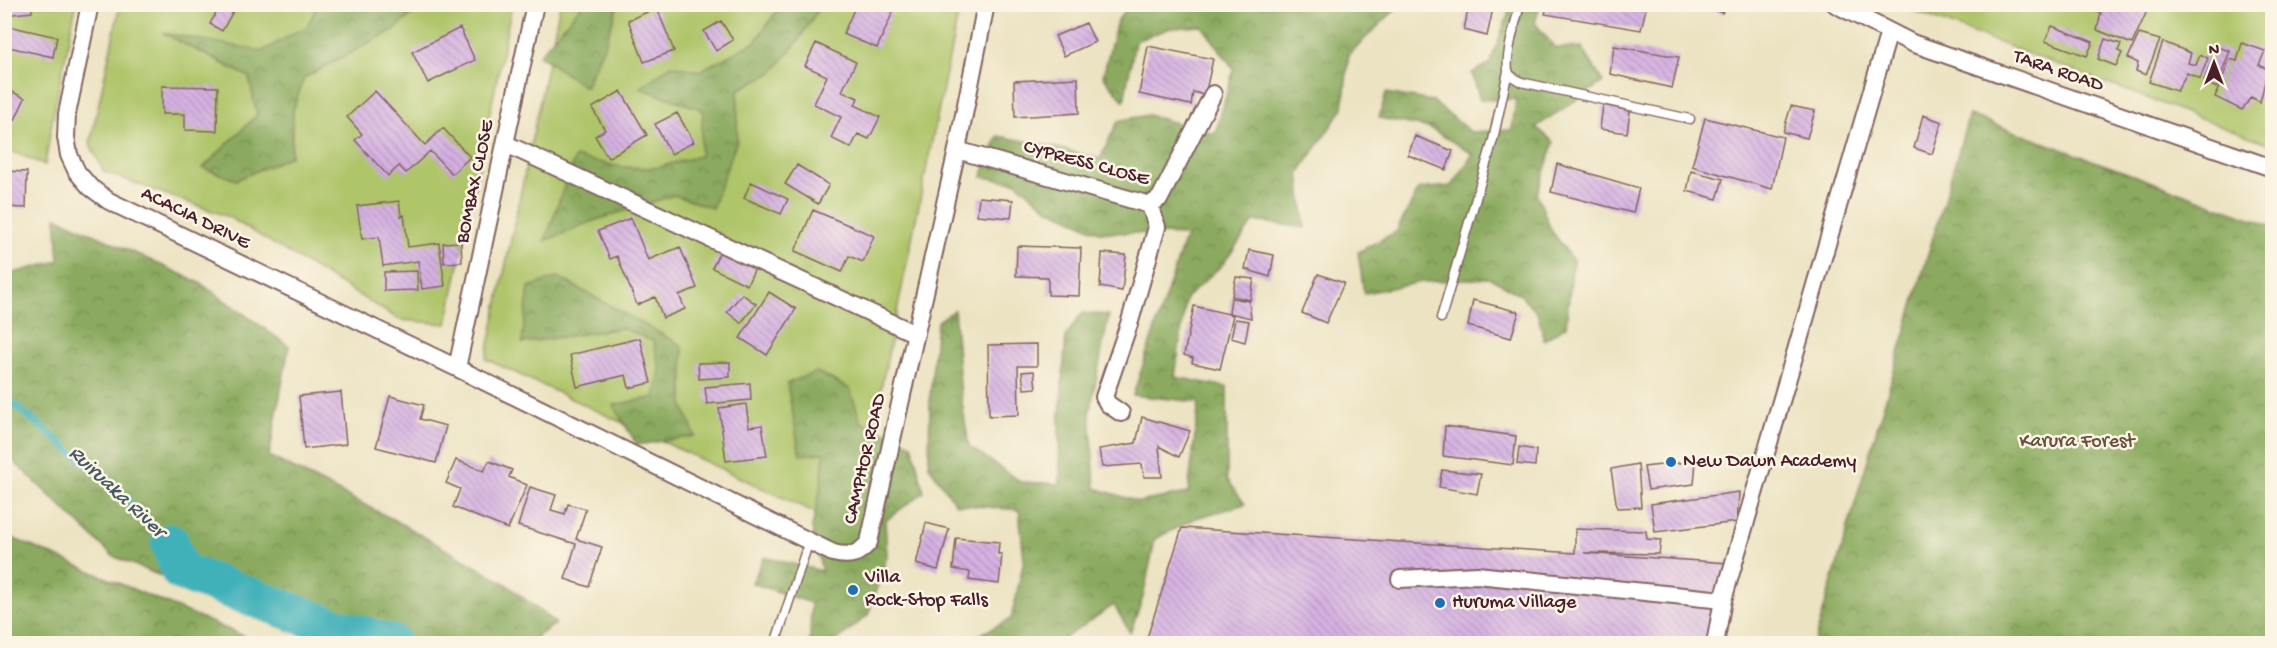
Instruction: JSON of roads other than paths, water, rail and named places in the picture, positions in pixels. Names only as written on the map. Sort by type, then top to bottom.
[{"type":"street","name":"ACACIA DRIVE","points":[[90,4],[67,114],[66,137],[69,155],[76,172],[90,187],[109,201],[457,368]]},
{"type":"street","name":"BOMBAX CLOSE","points":[[457,368],[535,4]]},
{"type":"street","name":"CAMPHOR ROAD","points":[[457,368],[833,554],[845,556],[856,554],[869,543],[957,150],[986,4]]},
{"type":"street","name":"TARA ROAD","points":[[1835,4],[1912,43],[2272,168]]},
{"type":"street","points":[[1715,644],[1724,600],[1889,32]]},
{"type":"street","name":"CYPRESS CLOSE","points":[[957,150],[1150,205],[1160,198],[1213,94]]},
{"type":"street","points":[[506,144],[916,334]]},
{"type":"street","points":[[1121,413],[1108,404],[1104,397],[1130,321],[1157,227],[1150,205]]},
{"type":"street","points":[[1400,579],[1478,575],[1724,600]]},
{"type":"lane","points":[[1442,318],[1493,140],[1520,4]]},
{"type":"lane","points":[[1508,71],[1521,82],[1690,119]]},
{"type":"lane","points":[[775,644],[809,541]]},
{"type":"waterway","name":"Ruiruaka River","points":[[4,396],[113,486],[170,543]]},
{"type":"waterway","name":"Ruiruaka River","points":[[170,543],[180,571],[328,625],[392,644]]},
{"type":"place","name":"New Dawn Academy","points":[[1671,462]]},
{"type":"place","name":"Villa Rock-Stop Falls","points":[[853,590]]},
{"type":"place","name":"Huruma Village","points":[[1440,603]]},
{"type":"park label","name":"Karura Forest","points":[[2077,442]]}]
